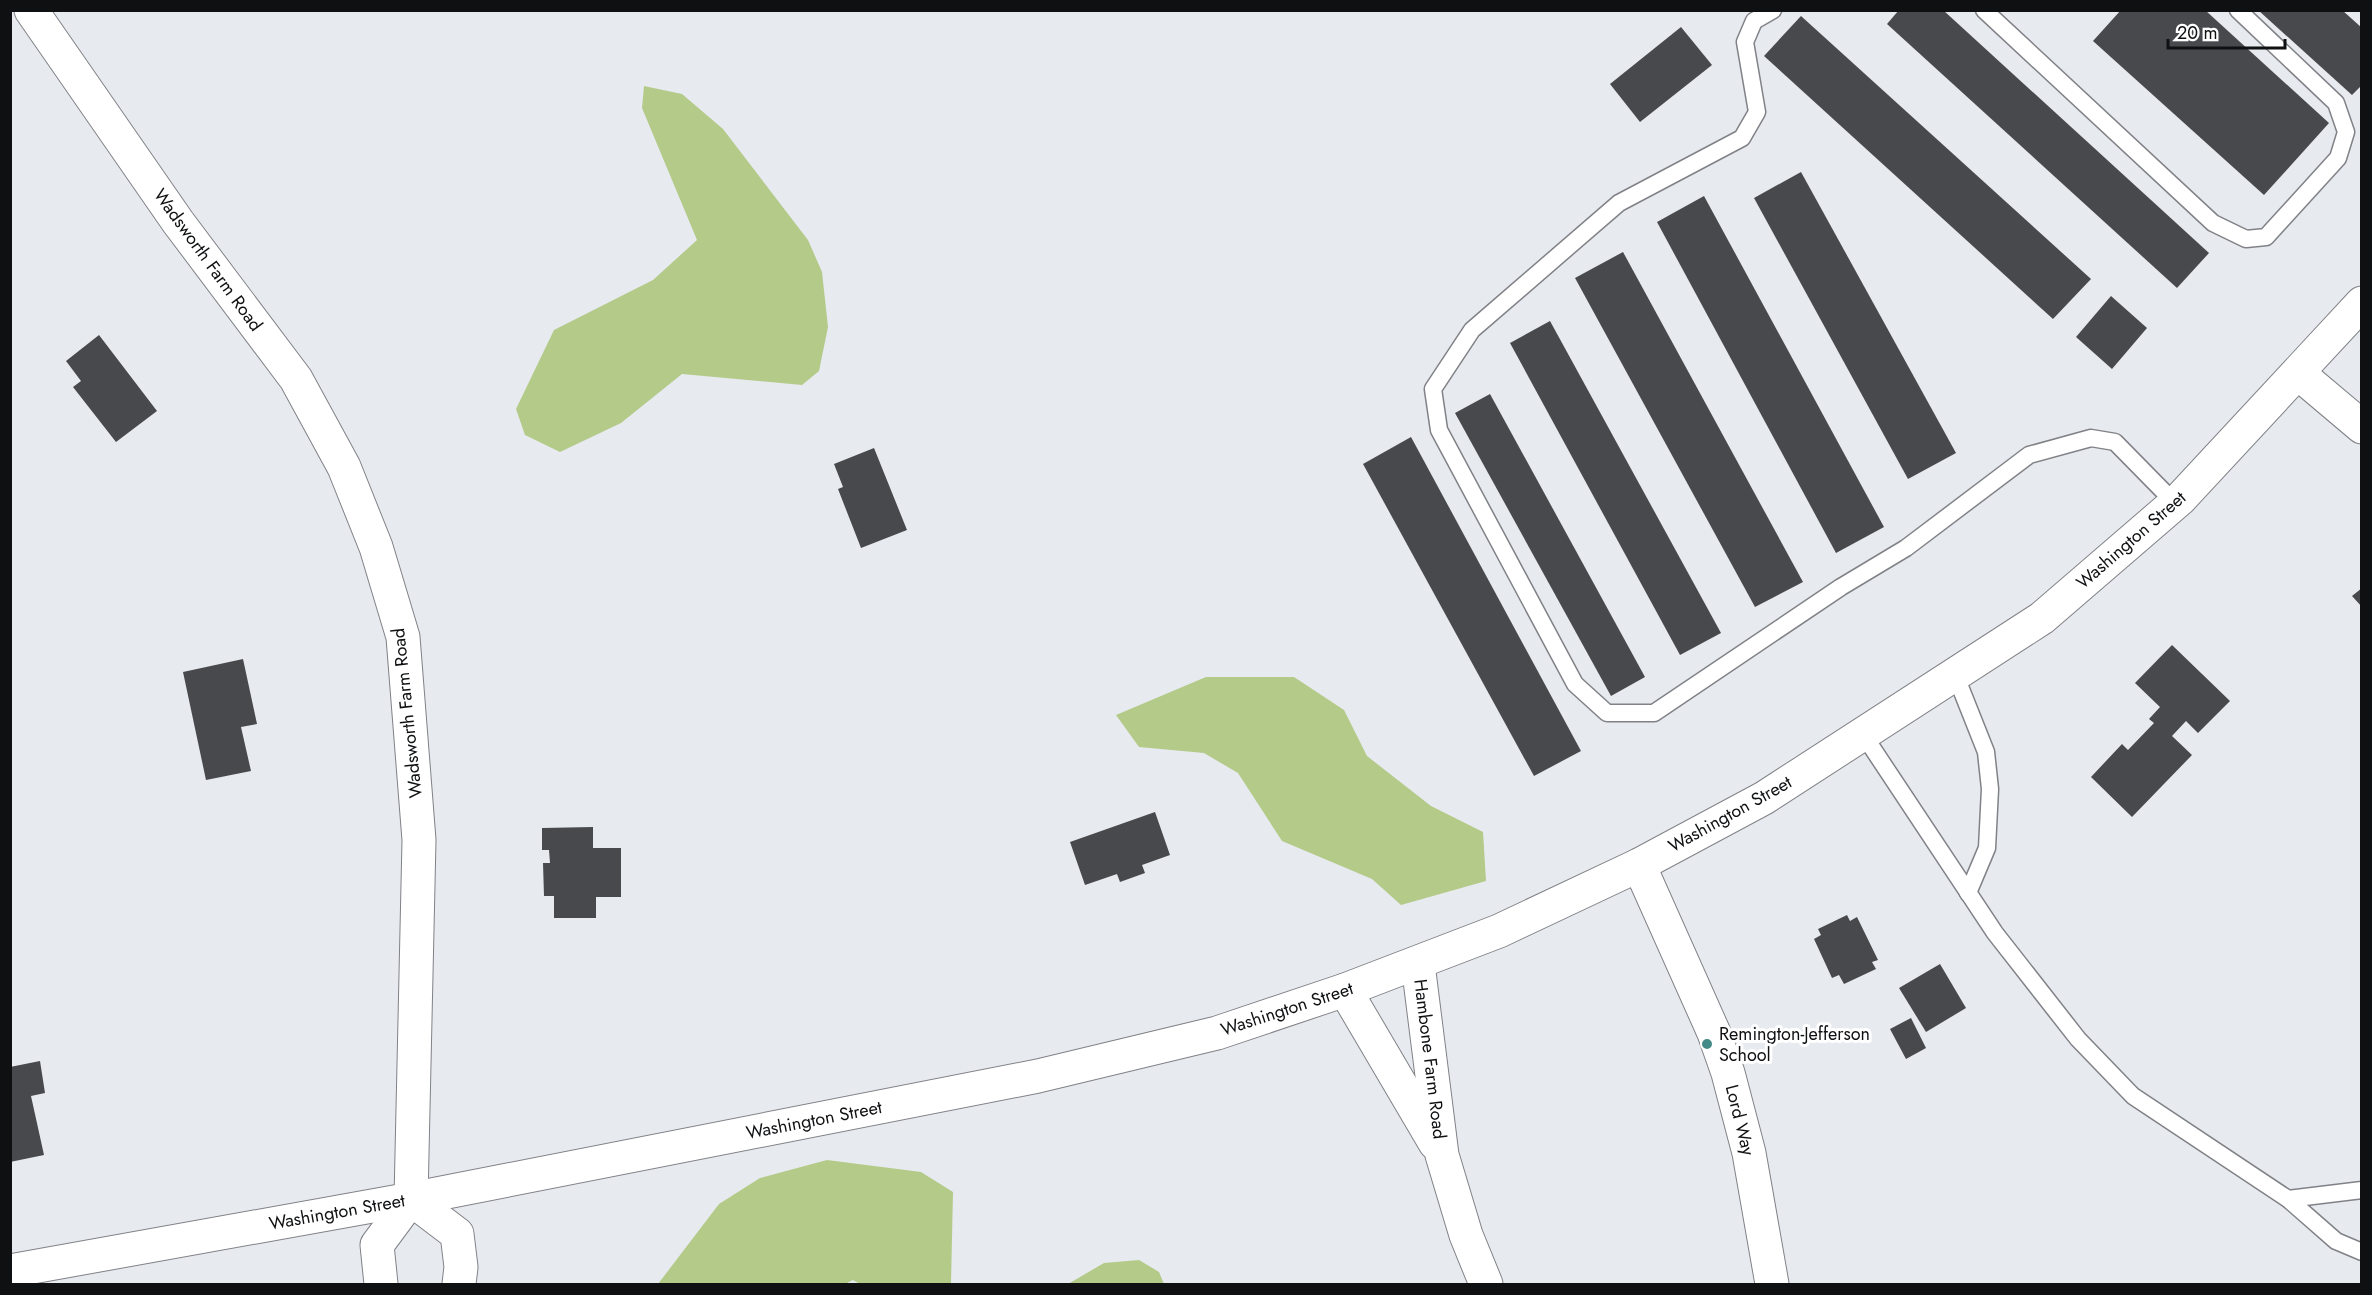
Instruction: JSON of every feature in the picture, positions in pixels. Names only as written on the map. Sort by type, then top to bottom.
[{"type":"main road","name":"Wadsworth Farm Road","points":[[31,10],[178,222],[296,379],[344,467],[376,547],[403,637],[419,840],[411,1199]]},
{"type":"main road","name":"Washington Street","points":[[10,1271],[411,1199],[1038,1076],[1217,1033],[1418,964],[1499,931],[1639,865],[1764,798],[2042,618],[2175,503],[2361,303]]},
{"type":"main road","points":[[2298,373],[2361,427]]},
{"type":"main road","name":"Lord Way","points":[[1639,865],[1714,1033],[1728,1073],[1749,1153],[1772,1284]]},
{"type":"main road","name":"Hambone Farm Road","points":[[1418,964],[1442,1155],[1466,1235],[1486,1284]]},
{"type":"main road","name":"Hambone Farm Road","points":[[1346,990],[1442,1155]]},
{"type":"main road","points":[[381,1284],[377,1245],[411,1199],[457,1234],[461,1267],[459,1284]]},
{"type":"lane","points":[[1773,10],[1754,21],[1745,42],[1757,112],[1742,138],[1619,203],[1472,330],[1433,389],[1439,430],[1575,684],[1607,713],[1654,713],[1841,587],[1906,548],[2029,455],[2091,438],[2115,442],[2175,503]]},
{"type":"lane","points":[[1984,10],[2213,223],[2246,239],[2266,237],[2338,158],[2346,132],[2336,103],[2238,10]]},
{"type":"lane","points":[[1955,674],[1986,752],[1990,789],[1987,848],[1968,893]]},
{"type":"lane","points":[[1863,734],[1995,933],[2078,1039],[2133,1096],[2288,1199],[2336,1241],[2361,1252]]},
{"type":"lane","points":[[2288,1199],[2361,1190]]},
{"type":"green space","points":[[644,86],[682,94],[723,129],[808,240],[822,272],[828,327],[819,371],[802,385],[682,374],[621,423],[560,452],[525,435],[516,409],[554,330],[653,280],[697,240],[642,108]]},
{"type":"green space","points":[[1206,677],[1294,677],[1344,710],[1367,756],[1431,806],[1483,832],[1486,881],[1401,905],[1372,879],[1282,841],[1238,773],[1204,753],[1139,747],[1116,715]]},
{"type":"green space","points":[[827,1160],[921,1172],[953,1192],[951,1284],[860,1284],[853,1280],[845,1284],[658,1284],[719,1204],[760,1178]]},
{"type":"green space","points":[[1139,1260],[1159,1272],[1164,1284],[1068,1284],[1104,1263]]},
{"type":"building","points":[[1899,10],[1943,10],[2209,253],[2177,288],[1887,24]]},
{"type":"building","points":[[2121,10],[2205,10],[2329,123],[2264,195],[2093,41]]},
{"type":"building","points":[[2258,10],[2342,10],[2362,28],[2362,85],[2352,95]]},
{"type":"building","points":[[1801,16],[2091,279],[2053,319],[1764,56]]},
{"type":"building","points":[[1681,27],[1712,65],[1640,122],[1610,84]]},
{"type":"building","points":[[1801,172],[1956,453],[1908,479],[1754,198]]},
{"type":"building","points":[[1704,196],[1884,527],[1836,553],[1657,222]]},
{"type":"building","points":[[1623,252],[1803,582],[1755,607],[1575,278]]},
{"type":"building","points":[[2111,296],[2147,328],[2112,369],[2076,337]]},
{"type":"building","points":[[1550,321],[1721,633],[1680,655],[1510,343]]},
{"type":"building","points":[[99,335],[157,411],[116,442],[73,387],[81,381],[66,361]]},
{"type":"building","points":[[1490,394],[1645,677],[1611,696],[1455,413]]},
{"type":"building","points":[[1411,437],[1581,751],[1534,776],[1363,464]]},
{"type":"building","points":[[874,448],[907,530],[861,548],[838,489],[843,487],[834,464]]},
{"type":"building","points":[[2362,588],[2362,607],[2352,596]]},
{"type":"building","points":[[2172,645],[2230,701],[2198,733],[2186,721],[2172,736],[2192,755],[2132,817],[2091,777],[2122,744],[2128,750],[2154,723],[2149,719],[2160,707],[2135,683]]},
{"type":"building","points":[[243,659],[257,724],[241,727],[251,771],[206,780],[183,672]]},
{"type":"building","points":[[1155,812],[1170,855],[1142,865],[1145,873],[1120,882],[1117,874],[1085,885],[1070,842]]},
{"type":"building","points":[[593,827],[593,848],[621,848],[621,897],[596,897],[596,918],[554,918],[554,896],[544,896],[543,863],[550,863],[549,850],[542,850],[542,828]]},
{"type":"building","points":[[1847,915],[1850,921],[1857,917],[1878,960],[1872,962],[1876,969],[1844,984],[1839,975],[1832,978],[1814,939],[1821,935],[1818,929]]},
{"type":"building","points":[[1940,964],[1966,1008],[1926,1032],[1899,988]]},
{"type":"building","points":[[1911,1018],[1926,1048],[1906,1059],[1890,1029]]},
{"type":"building","points":[[40,1061],[45,1093],[31,1096],[44,1155],[10,1162],[10,1067]]},
{"type":"place","name":"Remington-Jefferson School","points":[[1707,1044]]}]
